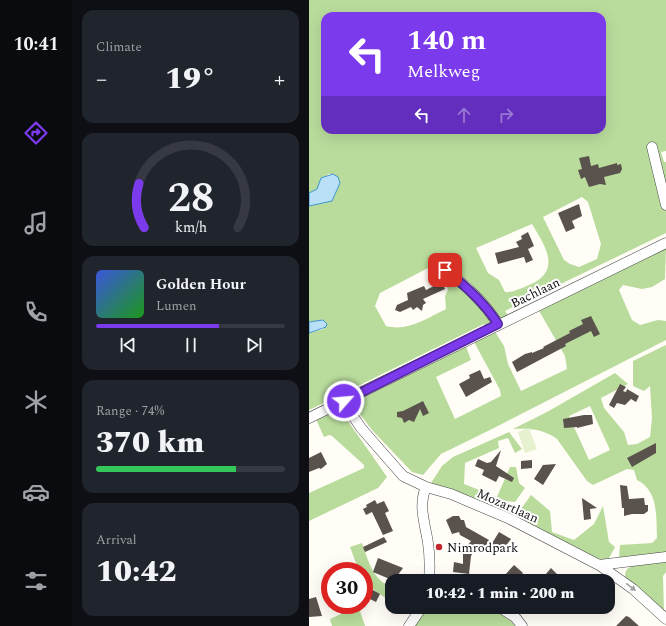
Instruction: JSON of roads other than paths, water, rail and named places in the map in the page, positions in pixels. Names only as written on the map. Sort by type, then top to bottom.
[{"type":"street","points":[[652,147],[666,205]]},
{"type":"street","name":"Bachlaan","points":[[309,418],[498,324],[666,243]]},
{"type":"street","points":[[445,270],[488,308],[498,324]]},
{"type":"street","name":"Mozartlaan","points":[[349,410],[361,428],[403,476],[426,487],[451,494],[510,519],[599,565],[633,589],[666,619]]},
{"type":"street","points":[[426,487],[422,496],[421,506],[428,544],[431,568],[430,574]]},
{"type":"street","points":[[599,565],[666,557]]},
{"type":"street","points":[[409,626],[417,614]]},
{"type":"street","points":[[510,614],[515,617],[522,626]]},
{"type":"water","points":[[333,174],[338,177],[340,183],[332,201],[309,206],[309,193],[317,189],[321,178]]},
{"type":"water","points":[[323,320],[327,324],[326,327],[309,333],[309,322]]},
{"type":"place","name":"Nimrodpark","points":[[439,547]]}]
